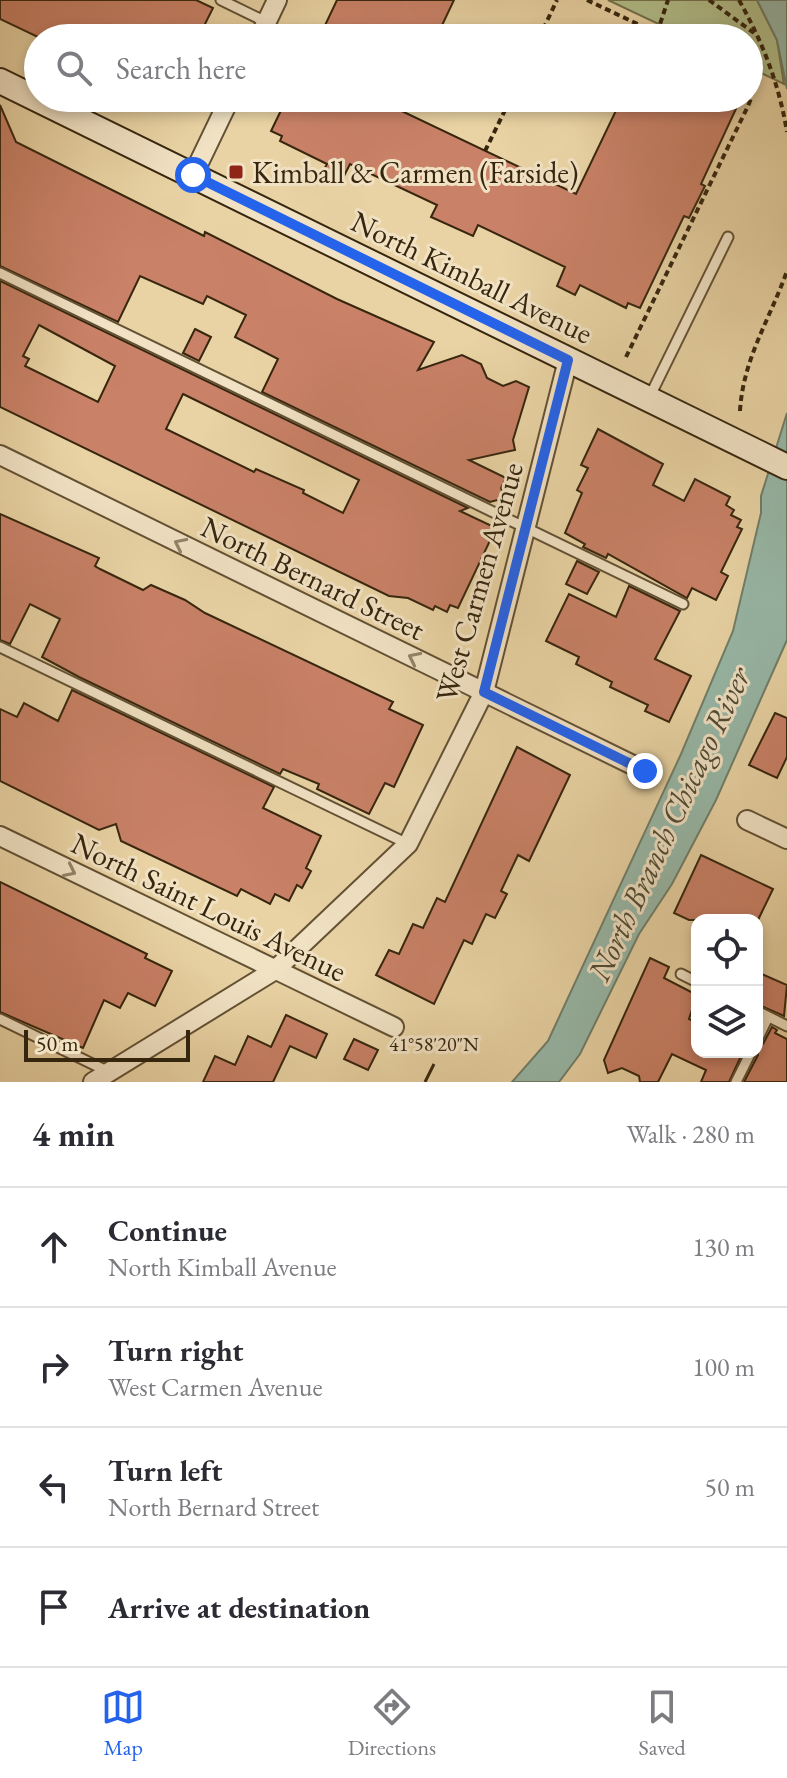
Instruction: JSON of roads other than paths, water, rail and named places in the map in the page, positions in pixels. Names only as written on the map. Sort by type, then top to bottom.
[{"type":"street","points":[[266,24],[277,0]]},
{"type":"street","name":"North Kimball Avenue","points":[[0,81],[24,93]]},
{"type":"street","name":"North Kimball Avenue","points":[[64,112],[778,463]]},
{"type":"street","points":[[193,175],[223,112]]},
{"type":"street","name":"West Carmen Avenue","points":[[101,1077],[275,970],[408,844],[484,692],[568,360]]},
{"type":"street","name":"North Bernard Street","points":[[0,455],[645,771]]},
{"type":"street","points":[[747,820],[787,839]]},
{"type":"street","name":"North Saint Louis Avenue","points":[[0,836],[394,1027]]},
{"type":"lane","points":[[221,0],[255,24]]},
{"type":"lane","points":[[649,399],[728,237]]},
{"type":"lane","points":[[0,273],[683,604]]},
{"type":"lane","points":[[0,647],[408,844]]},
{"type":"lane","points":[[681,974],[691,979]]},
{"type":"lane","points":[[763,1014],[787,1026]]},
{"type":"lane","points":[[763,1027],[768,1017]]},
{"type":"lane","points":[[0,1019],[101,1077]]},
{"type":"lane","points":[[736,1082],[748,1058]]},
{"type":"water","points":[[757,0],[787,0],[787,89],[777,40]]},
{"type":"water","name":"North Branch Chicago River","points":[[787,413],[787,640],[716,800],[672,884],[639,934],[580,1054],[559,1082],[512,1082],[548,1041],[681,754],[733,631],[761,513],[761,496]]},
{"type":"place","name":"Kimball & Carmen (Farside)","points":[[236,172]]}]
